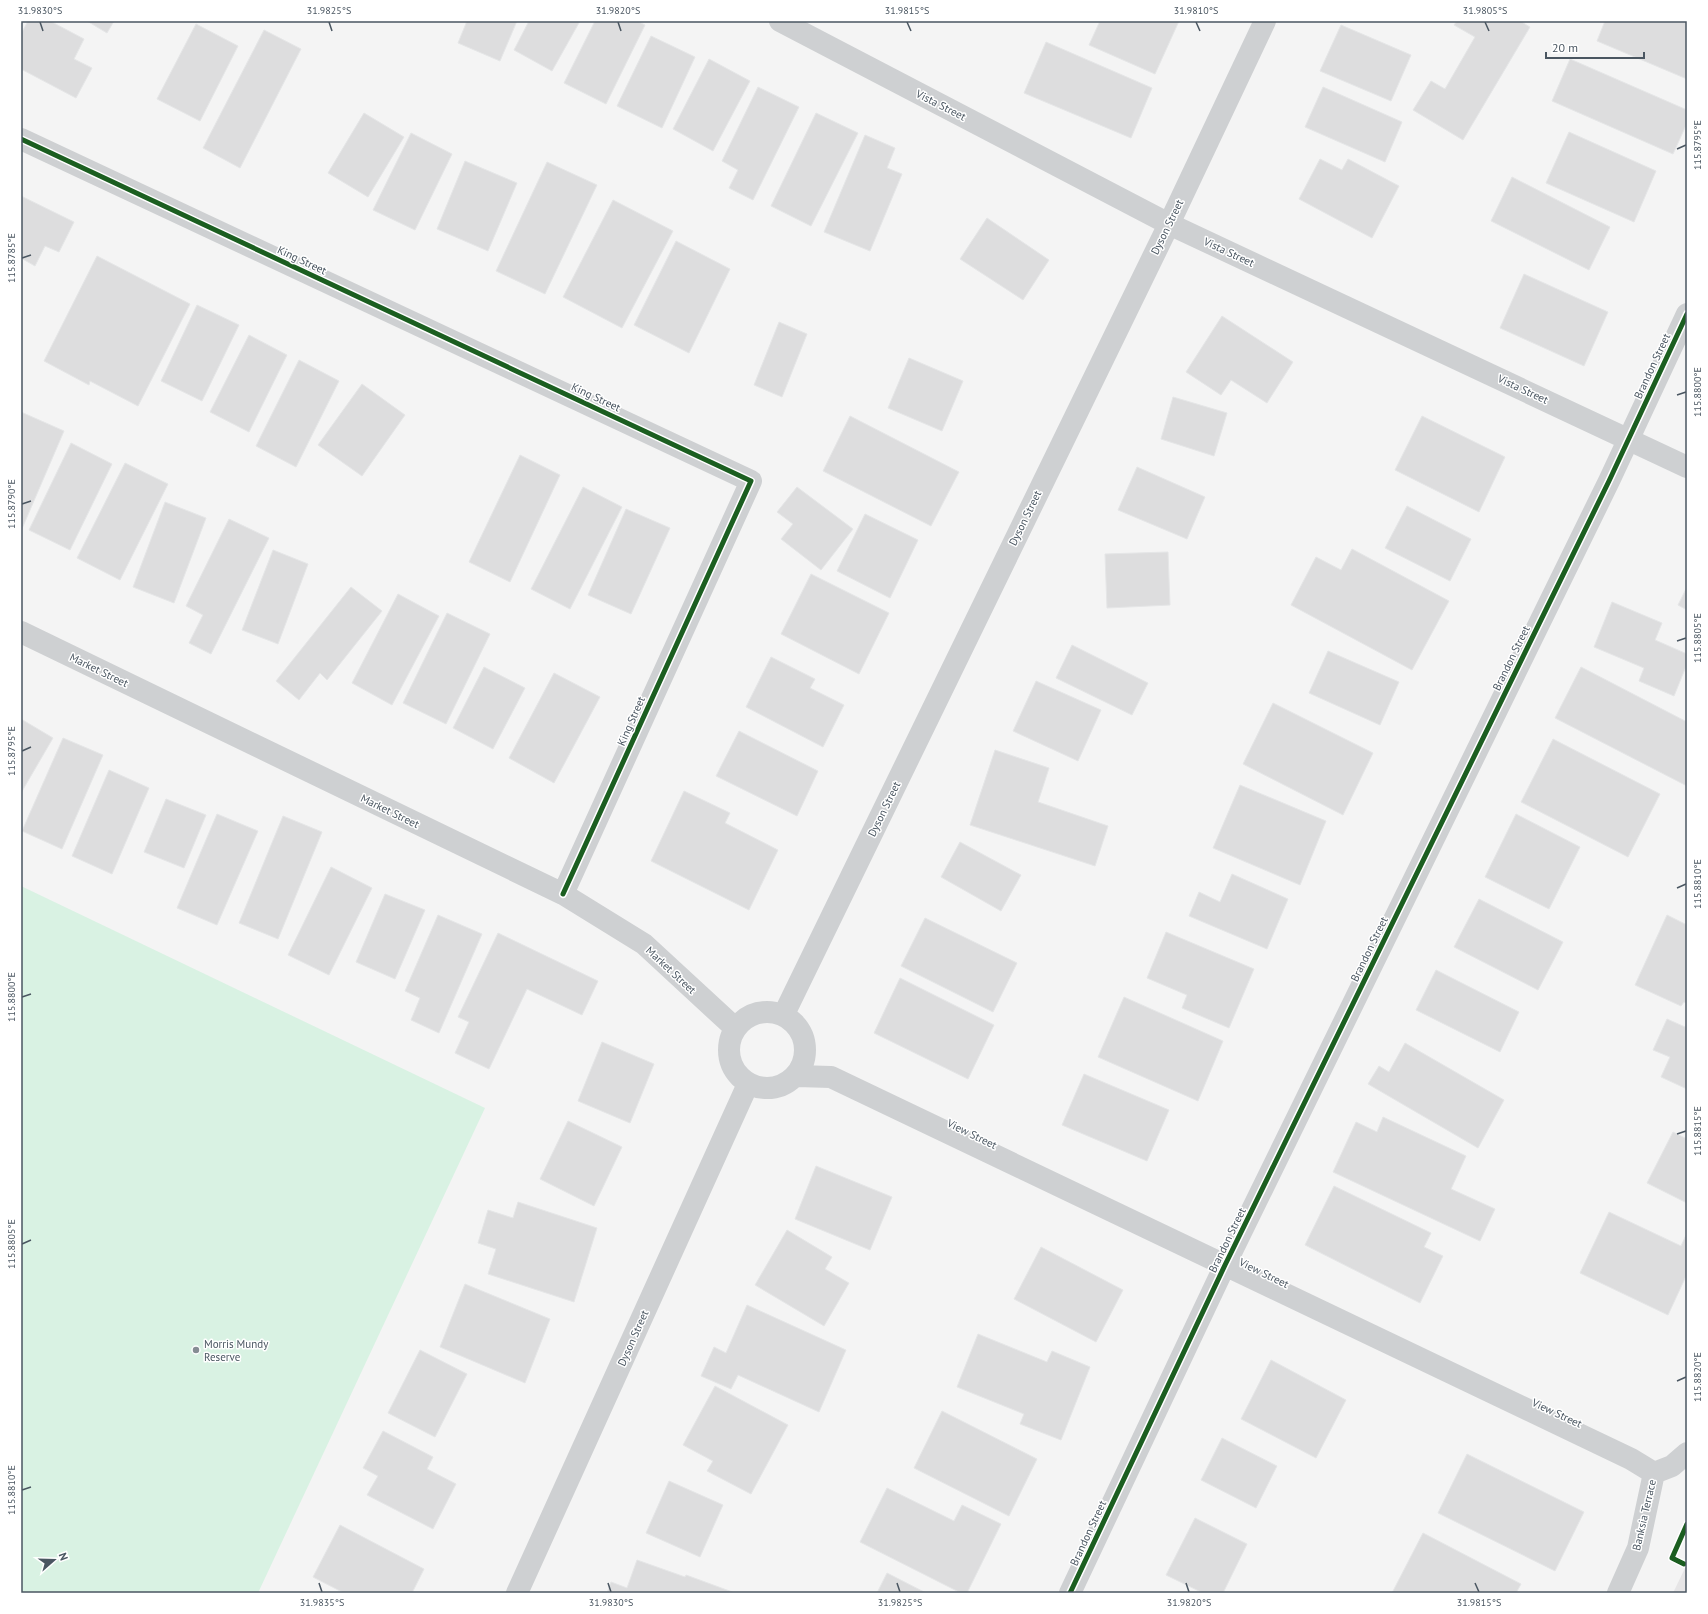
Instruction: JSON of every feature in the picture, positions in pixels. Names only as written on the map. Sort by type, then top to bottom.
[{"type":"street","name":"Vista Street","points":[[780,21],[1169,224],[1687,467]]},
{"type":"street","name":"Dyson Street","points":[[784,1014],[1169,224],[1265,21]]},
{"type":"street","name":"King Street","points":[[21,139],[751,481],[563,894]]},
{"type":"street","name":"Brandon Street","points":[[1070,1593],[1225,1265],[1630,439],[1687,314]]},
{"type":"street","name":"Market Street","points":[[21,632],[563,894],[644,944],[735,1028]]},
{"type":"street","points":[[766,1011],[784,1014],[801,1031],[806,1055],[797,1076],[783,1086],[763,1088],[748,1084],[734,1068],[729,1046],[735,1028],[748,1016],[754,1014],[766,1011]]},
{"type":"street","name":"View Street","points":[[797,1076],[831,1077],[1631,1459],[1654,1473]]},
{"type":"street","name":"Dyson Street","points":[[517,1593],[748,1084]]},
{"type":"street","name":"Banksia Terrace","points":[[1618,1593],[1638,1548],[1654,1473],[1672,1466],[1687,1453]]},
{"type":"shaded area","points":[[1687,1564],[1687,1593],[1673,1593]]},
{"type":"green space","name":"Morris Mundy Reserve","points":[[21,886],[485,1108],[258,1593],[21,1593]]},
{"type":"building","points":[[28,21],[50,21],[84,39],[74,59],[92,68],[76,98],[21,69],[21,34]]},
{"type":"building","points":[[87,21],[114,21],[107,33]]},
{"type":"building","points":[[467,21],[517,21],[500,61],[458,43]]},
{"type":"building","points":[[529,21],[580,21],[552,71],[514,50]]},
{"type":"building","points":[[595,21],[637,21],[645,25],[606,104],[564,83]]},
{"type":"building","points":[[1100,21],[1179,21],[1155,74],[1089,45]]},
{"type":"building","points":[[1457,21],[1520,21],[1530,27],[1463,140],[1413,110],[1431,81],[1445,89],[1475,37],[1454,25]]},
{"type":"building","points":[[1605,21],[1687,22],[1687,79],[1597,41]]},
{"type":"building","points":[[196,24],[238,46],[200,121],[157,99]]},
{"type":"building","points":[[1341,25],[1411,55],[1391,101],[1320,71]]},
{"type":"building","points":[[264,30],[301,49],[240,168],[203,148]]},
{"type":"building","points":[[651,36],[695,57],[662,128],[617,106]]},
{"type":"building","points":[[1046,42],[1152,88],[1131,138],[1024,93]]},
{"type":"building","points":[[709,59],[750,81],[713,151],[673,129]]},
{"type":"building","points":[[1570,59],[1687,110],[1687,123],[1673,154],[1552,101]]},
{"type":"building","points":[[758,87],[799,107],[753,200],[729,188],[738,170],[722,161]]},
{"type":"building","points":[[1323,87],[1402,122],[1385,162],[1305,127]]},
{"type":"building","points":[[364,113],[404,137],[368,197],[328,173]]},
{"type":"building","points":[[816,113],[858,133],[811,226],[771,206]]},
{"type":"building","points":[[1569,132],[1656,171],[1634,222],[1546,183]]},
{"type":"building","points":[[411,133],[452,154],[415,230],[373,210]]},
{"type":"building","points":[[865,135],[895,148],[887,168],[902,174],[870,251],[824,232]]},
{"type":"building","points":[[1320,159],[1342,170],[1348,159],[1399,186],[1372,238],[1299,199]]},
{"type":"building","points":[[465,161],[517,183],[488,251],[437,229]]},
{"type":"building","points":[[547,162],[597,185],[545,294],[496,271]]},
{"type":"building","points":[[1512,177],[1610,227],[1589,270],[1491,221]]},
{"type":"building","points":[[21,196],[74,222],[59,252],[45,246],[35,266],[21,258]]},
{"type":"building","points":[[613,200],[673,231],[622,328],[563,297]]},
{"type":"building","points":[[987,218],[1049,260],[1023,300],[960,259]]},
{"type":"building","points":[[676,241],[730,269],[689,353],[634,325]]},
{"type":"building","points":[[97,256],[190,304],[138,406],[90,381],[89,385],[44,361]]},
{"type":"building","points":[[1524,274],[1608,312],[1584,366],[1500,328]]},
{"type":"building","points":[[197,305],[239,325],[202,401],[161,381]]},
{"type":"building","points":[[1222,316],[1293,362],[1267,403],[1231,380],[1221,395],[1186,372]]},
{"type":"building","points":[[779,322],[807,334],[782,397],[754,385]]},
{"type":"building","points":[[249,335],[287,355],[249,432],[210,412]]},
{"type":"building","points":[[909,358],[963,381],[942,431],[888,408]]},
{"type":"building","points":[[299,360],[339,381],[296,467],[256,446]]},
{"type":"building","points":[[362,384],[405,415],[362,476],[318,445]]},
{"type":"building","points":[[1173,397],[1227,413],[1214,456],[1161,439]]},
{"type":"building","points":[[21,412],[64,431],[21,531]]},
{"type":"building","points":[[850,416],[959,472],[931,526],[823,471]]},
{"type":"building","points":[[1422,416],[1505,457],[1479,512],[1395,470]]},
{"type":"building","points":[[71,443],[112,464],[70,550],[29,530]]},
{"type":"building","points":[[520,455],[560,475],[510,582],[469,562]]},
{"type":"building","points":[[125,463],[168,484],[120,580],[77,558]]},
{"type":"building","points":[[1137,467],[1205,497],[1187,539],[1118,510]]},
{"type":"building","points":[[583,487],[622,507],[570,609],[531,589]]},
{"type":"building","points":[[797,487],[853,529],[821,570],[781,539],[793,524],[777,512]]},
{"type":"building","points":[[165,502],[206,518],[174,603],[133,587]]},
{"type":"building","points":[[1407,506],[1471,539],[1450,581],[1385,548]]},
{"type":"building","points":[[626,509],[670,528],[631,614],[588,595]]},
{"type":"building","points":[[865,514],[918,540],[890,598],[837,571]]},
{"type":"building","points":[[229,519],[269,538],[211,654],[189,643],[203,615],[186,606]]},
{"type":"building","points":[[1352,549],[1449,601],[1412,670],[1291,605],[1316,557],[1341,570]]},
{"type":"building","points":[[273,550],[308,564],[278,644],[242,630]]},
{"type":"building","points":[[1168,552],[1170,605],[1107,608],[1105,554]]},
{"type":"building","points":[[811,574],[889,613],[859,674],[781,634]]},
{"type":"building","points":[[351,587],[382,611],[327,680],[320,673],[299,700],[276,681]]},
{"type":"building","points":[[1687,587],[1687,610],[1678,605]]},
{"type":"building","points":[[398,594],[439,616],[392,705],[352,683]]},
{"type":"building","points":[[1612,602],[1662,623],[1655,640],[1687,654],[1687,664],[1674,696],[1639,681],[1644,668],[1594,647]]},
{"type":"building","points":[[447,613],[490,634],[446,724],[403,703]]},
{"type":"building","points":[[1072,645],[1148,683],[1132,715],[1056,678]]},
{"type":"building","points":[[1328,651],[1399,682],[1380,725],[1309,693]]},
{"type":"building","points":[[771,657],[815,679],[810,688],[844,705],[823,747],[746,707]]},
{"type":"building","points":[[484,667],[525,688],[493,749],[453,728]]},
{"type":"building","points":[[1581,667],[1687,722],[1687,786],[1555,718]]},
{"type":"building","points":[[554,673],[600,697],[554,783],[509,758]]},
{"type":"building","points":[[1036,681],[1101,710],[1078,761],[1013,731]]},
{"type":"building","points":[[1273,703],[1373,753],[1343,815],[1243,764]]},
{"type":"building","points":[[21,719],[53,738],[21,793]]},
{"type":"building","points":[[739,731],[818,771],[797,816],[716,776]]},
{"type":"building","points":[[63,738],[103,755],[62,849],[22,831]]},
{"type":"building","points":[[1553,739],[1660,794],[1628,857],[1521,802]]},
{"type":"building","points":[[995,750],[1049,768],[1038,802],[1108,826],[1095,866],[970,825]]},
{"type":"building","points":[[109,770],[149,788],[112,874],[72,856]]},
{"type":"building","points":[[1240,785],[1326,821],[1300,885],[1213,848]]},
{"type":"building","points":[[684,791],[730,813],[725,823],[778,850],[749,910],[651,861]]},
{"type":"building","points":[[166,799],[206,815],[184,868],[144,852]]},
{"type":"building","points":[[217,814],[258,831],[217,925],[177,908]]},
{"type":"building","points":[[1516,814],[1580,847],[1549,909],[1485,877]]},
{"type":"building","points":[[283,816],[322,832],[278,939],[239,923]]},
{"type":"building","points":[[960,842],[1021,875],[1001,911],[941,877]]},
{"type":"building","points":[[331,867],[372,888],[329,975],[288,955]]},
{"type":"building","points":[[1232,874],[1288,899],[1267,949],[1189,916],[1199,892],[1220,902]]},
{"type":"building","points":[[385,894],[425,910],[395,979],[356,962]]},
{"type":"building","points":[[1479,899],[1563,942],[1538,990],[1454,947]]},
{"type":"building","points":[[438,915],[482,934],[439,1033],[411,1020],[420,998],[405,991]]},
{"type":"building","points":[[1667,915],[1687,925],[1687,1003],[1684,1002],[1681,1006],[1635,985]]},
{"type":"building","points":[[925,918],[1017,963],[993,1012],[901,966]]},
{"type":"building","points":[[1166,932],[1254,969],[1229,1028],[1182,1008],[1187,995],[1147,978]]},
{"type":"building","points":[[498,933],[598,981],[582,1015],[527,989],[489,1069],[455,1053],[469,1022],[458,1017]]},
{"type":"building","points":[[1436,970],[1519,1012],[1500,1052],[1416,1010]]},
{"type":"building","points":[[900,978],[994,1025],[968,1079],[874,1033]]},
{"type":"building","points":[[1124,997],[1223,1041],[1198,1101],[1098,1057]]},
{"type":"building","points":[[1667,1019],[1685,1027],[1687,1023],[1687,1089],[1661,1077],[1670,1057],[1653,1050]]},
{"type":"building","points":[[602,1042],[654,1064],[630,1123],[578,1101]]},
{"type":"building","points":[[1405,1043],[1504,1100],[1478,1148],[1368,1084],[1379,1066],[1389,1072]]},
{"type":"building","points":[[1084,1074],[1169,1110],[1147,1161],[1062,1125]]},
{"type":"building","points":[[1383,1117],[1466,1156],[1451,1189],[1495,1209],[1480,1241],[1333,1172],[1356,1122],[1377,1132]]},
{"type":"building","points":[[568,1121],[622,1147],[594,1206],[540,1179]]},
{"type":"building","points":[[1673,1132],[1687,1139],[1687,1203],[1647,1183]]},
{"type":"building","points":[[816,1166],[892,1197],[870,1250],[795,1219]]},
{"type":"building","points":[[1334,1186],[1431,1233],[1424,1247],[1443,1256],[1420,1303],[1305,1245]]},
{"type":"building","points":[[518,1202],[597,1228],[574,1302],[488,1274],[496,1249],[478,1243],[488,1210],[513,1218]]},
{"type":"building","points":[[1609,1212],[1681,1246],[1687,1233],[1687,1274],[1668,1315],[1580,1273]]},
{"type":"building","points":[[787,1230],[832,1257],[825,1269],[849,1283],[824,1326],[755,1285]]},
{"type":"building","points":[[1041,1247],[1123,1290],[1096,1342],[1014,1299]]},
{"type":"building","points":[[465,1284],[550,1319],[525,1383],[440,1347]]},
{"type":"building","points":[[747,1305],[846,1350],[819,1412],[738,1375],[731,1389],[701,1376],[714,1347],[726,1353]]},
{"type":"building","points":[[978,1334],[1047,1362],[1052,1351],[1090,1367],[1061,1440],[1020,1424],[1024,1414],[957,1387]]},
{"type":"building","points":[[420,1350],[467,1374],[435,1437],[388,1413]]},
{"type":"building","points":[[1271,1360],[1346,1400],[1316,1458],[1241,1419]]},
{"type":"building","points":[[715,1386],[788,1425],[751,1494],[707,1471],[713,1461],[683,1445]]},
{"type":"building","points":[[942,1411],[1037,1459],[1009,1516],[914,1468]]},
{"type":"building","points":[[383,1431],[433,1457],[427,1469],[456,1484],[433,1529],[367,1495],[378,1476],[363,1468]]},
{"type":"building","points":[[1222,1438],[1277,1466],[1256,1508],[1201,1480]]},
{"type":"building","points":[[1467,1454],[1584,1512],[1555,1571],[1438,1513]]},
{"type":"building","points":[[669,1481],[723,1505],[700,1557],[646,1533]]},
{"type":"building","points":[[887,1488],[954,1521],[962,1505],[1001,1524],[967,1593],[961,1593],[860,1542]]},
{"type":"building","points":[[1195,1518],[1247,1544],[1223,1593],[1203,1593],[1166,1575]]},
{"type":"building","points":[[340,1525],[424,1569],[412,1593],[344,1593],[313,1577]]},
{"type":"building","points":[[1423,1533],[1521,1584],[1516,1593],[1392,1593]]},
{"type":"building","points":[[637,1560],[685,1577],[686,1575],[735,1593],[607,1593],[611,1582],[627,1588]]},
{"type":"building","points":[[887,1573],[926,1593],[877,1593]]},
{"type":"cycle path","points":[[21,139],[751,481],[563,894]]},
{"type":"cycle path","points":[[1070,1593],[1225,1265],[1609,481],[1687,314]]},
{"type":"cycle path","points":[[1684,1564],[1672,1558],[1687,1524]]},
{"type":"place","name":"Morris Mundy Reserve","points":[[196,1350]]}]
